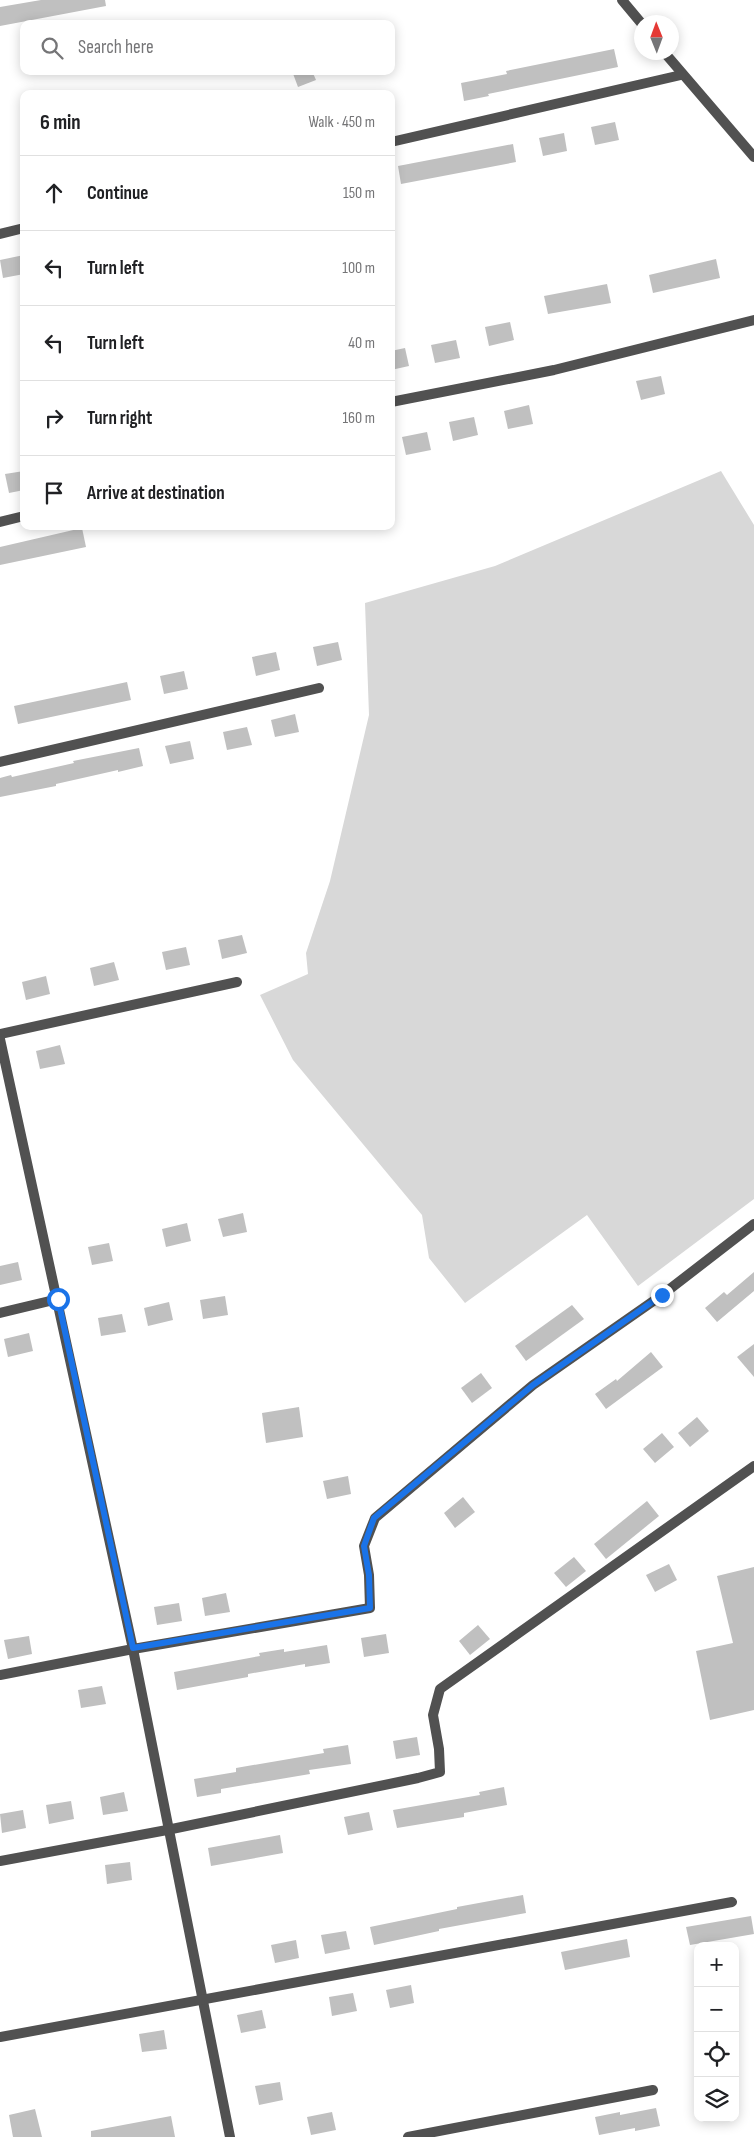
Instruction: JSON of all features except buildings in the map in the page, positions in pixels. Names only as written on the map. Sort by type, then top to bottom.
[{"type":"street","points":[[622,0],[634,15]]},
{"type":"street","points":[[670,60],[754,157]]},
{"type":"street","points":[[395,141],[682,75]]},
{"type":"street","points":[[0,234],[20,229]]},
{"type":"street","points":[[395,401],[554,370],[754,320]]},
{"type":"street","points":[[0,522],[20,517]]},
{"type":"street","points":[[0,762],[320,688]]},
{"type":"street","points":[[0,1034],[237,982]]},
{"type":"street","points":[[0,1039],[133,1648],[230,2137]]},
{"type":"street","points":[[0,1675],[133,1648],[370,1608],[369,1575],[364,1546],[374,1518],[533,1385],[662,1295],[754,1224]]},
{"type":"street","points":[[0,1313],[58,1299]]},
{"type":"street","points":[[0,1861],[168,1830],[440,1772],[439,1749],[433,1715],[440,1689],[754,1466]]},
{"type":"street","points":[[0,2037],[732,1902]]},
{"type":"street","points":[[408,2137],[653,2090]]},
{"type":"shaded area","points":[[721,471],[754,525],[754,1199],[638,1286],[587,1215],[465,1303],[429,1258],[422,1215],[293,1060],[260,995],[308,974],[306,953],[330,881],[369,715],[365,603],[495,566]]},
{"type":"route","points":[[58,1299],[133,1648],[370,1608],[369,1575],[364,1546],[374,1518],[533,1385],[662,1295]]}]
